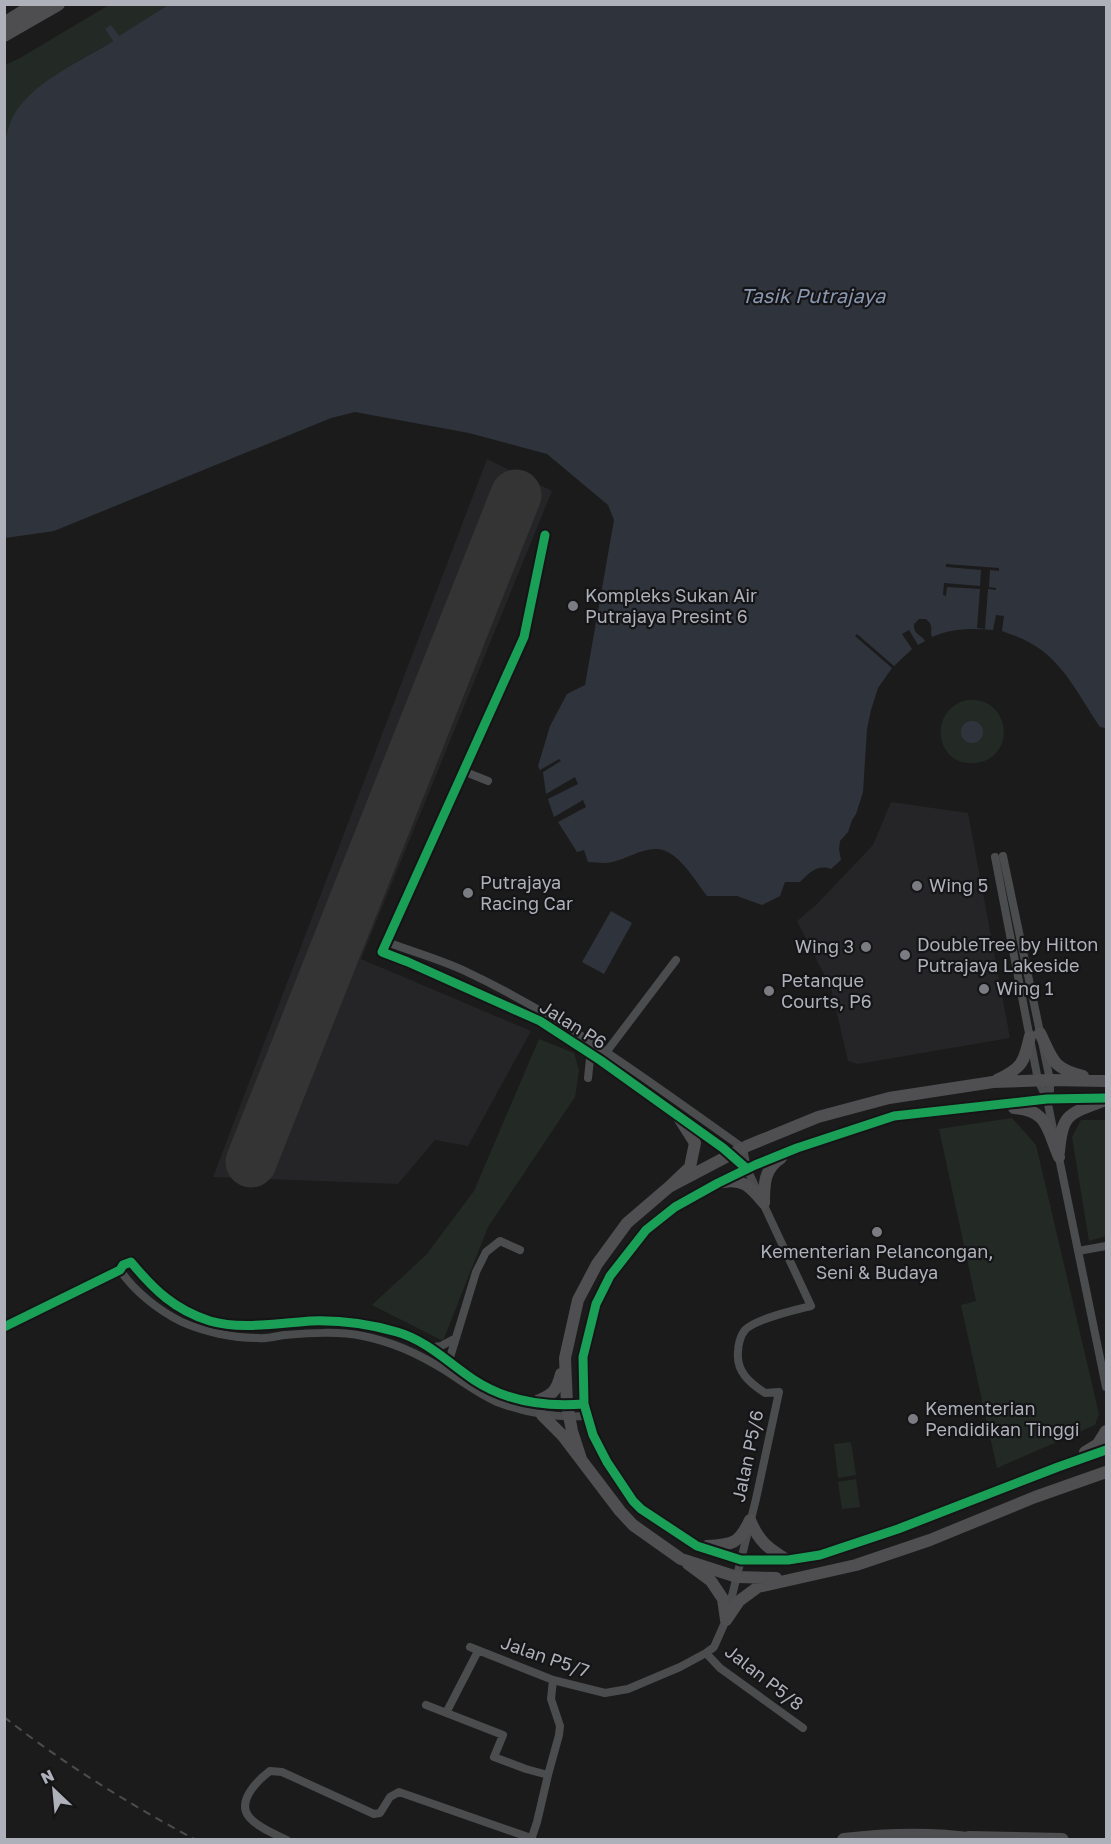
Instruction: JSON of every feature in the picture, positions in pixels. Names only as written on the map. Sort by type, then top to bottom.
[{"type":"main road","points":[[4,24],[36,4]]},
{"type":"main road","points":[[4,36],[58,4]]},
{"type":"main road","points":[[844,1839],[893,1837],[1062,1839]]},
{"type":"main road","points":[[961,1838],[976,1839]]},
{"type":"street","points":[[387,942],[524,637],[545,535]]},
{"type":"street","points":[[463,771],[488,781]]},
{"type":"street","points":[[999,857],[1107,1387]]},
{"type":"street","name":"Jalan P6","points":[[387,942],[466,971],[538,1009],[607,1051],[737,1151],[678,1116],[600,1060],[540,1021],[382,952],[387,942]]},
{"type":"street","points":[[600,1060],[676,960]]},
{"type":"street","points":[[1035,1035],[1060,1068],[1107,1081]]},
{"type":"street","points":[[993,1082],[1017,1069],[1035,1035]]},
{"type":"street","points":[[589,1054],[591,1059],[588,1078],[609,1067]]},
{"type":"street","points":[[669,1187],[737,1151],[818,1117],[878,1101],[993,1082],[1107,1081]]},
{"type":"street","points":[[1107,1099],[1047,1100],[894,1116],[797,1148],[718,1183],[675,1208],[646,1230],[610,1276],[596,1304],[583,1357],[585,1410],[593,1435],[607,1462],[633,1501],[641,1509],[697,1546],[741,1560],[788,1560],[820,1555],[898,1529],[1107,1450]]},
{"type":"street","points":[[1059,1157],[1061,1129],[1067,1119],[1075,1112],[1107,1099]]},
{"type":"street","points":[[969,1107],[1032,1110],[1043,1120],[1059,1157]]},
{"type":"street","points":[[533,1403],[553,1394],[558,1388],[578,1300],[597,1263],[627,1223],[690,1167],[695,1143],[678,1116]]},
{"type":"street","points":[[764,1203],[764,1181],[768,1169],[774,1162],[797,1148]]},
{"type":"street","name":"Jalan P5/6","points":[[726,1620],[779,1392],[765,1394],[741,1371],[737,1357],[739,1344],[745,1330],[763,1320],[811,1306],[764,1203],[737,1151]]},
{"type":"street","points":[[718,1183],[741,1182],[751,1187],[764,1203]]},
{"type":"street","points":[[447,1366],[476,1272],[486,1252],[500,1242],[520,1250]]},
{"type":"street","points":[[1078,1251],[1107,1246]]},
{"type":"street","points":[[4,1327],[132,1262],[162,1296],[188,1312],[213,1322],[237,1324],[338,1321],[400,1332],[429,1348],[471,1388],[496,1401],[542,1415],[585,1410]]},
{"type":"street","points":[[120,1270],[126,1279],[159,1308],[182,1322],[207,1331],[258,1339],[326,1333],[361,1335],[396,1345],[447,1366],[497,1393],[568,1411]]},
{"type":"street","points":[[429,1348],[441,1346],[456,1338]]},
{"type":"street","points":[[565,1358],[568,1411],[581,1459]]},
{"type":"street","points":[[542,1415],[555,1427],[633,1525],[711,1581],[723,1599],[726,1620]]},
{"type":"street","points":[[1058,1467],[1098,1444],[1107,1431]]},
{"type":"street","points":[[726,1620],[739,1601],[758,1587],[866,1561],[929,1540],[1035,1497],[1107,1472]]},
{"type":"street","points":[[1028,1479],[1035,1497]]},
{"type":"street","points":[[697,1546],[728,1545],[743,1535],[750,1520]]},
{"type":"street","points":[[750,1520],[763,1543],[788,1560]]},
{"type":"street","points":[[681,1559],[737,1576],[792,1579]]},
{"type":"street","name":"Jalan P5/7","points":[[446,1713],[474,1649],[553,1680],[605,1693],[617,1692],[680,1667],[706,1653],[714,1647],[726,1620]]},
{"type":"street","name":"Jalan P5/8","points":[[706,1653],[720,1668],[803,1728]]},
{"type":"street","points":[[287,1839],[267,1830],[250,1818],[245,1810],[246,1801],[252,1789],[270,1771],[282,1772],[374,1814],[380,1813],[390,1797],[399,1792],[531,1839],[560,1735],[560,1726],[551,1699],[553,1680]]},
{"type":"street","points":[[426,1705],[503,1735],[494,1757],[548,1775]]},
{"type":"shaded area","points":[[109,5],[170,5],[119,36],[105,29],[113,41],[51,78],[29,96],[18,110],[5,139],[5,65]]},
{"type":"shaded area","points":[[487,459],[552,491],[361,959],[531,1031],[468,1146],[435,1140],[398,1184],[213,1177]]},
{"type":"shaded area","points":[[967,700],[982,701],[993,708],[1004,728],[1003,740],[998,751],[989,759],[975,763],[962,762],[951,756],[944,747],[941,737],[941,725],[946,715],[954,706]]},
{"type":"shaded area","name":"DoubleTree by Hilton Putrajaya Lakeside","points":[[891,802],[968,813],[1010,1038],[858,1064],[848,1061],[831,988],[797,921],[817,904],[873,845]]},
{"type":"shaded area","points":[[539,1039],[574,1053],[579,1070],[575,1097],[488,1227],[443,1341],[372,1305],[426,1255],[474,1191]]},
{"type":"shaded area","points":[[1012,1118],[1036,1145],[1099,1414],[1095,1425],[997,1468],[961,1305],[976,1301],[939,1129]]},
{"type":"shaded area","points":[[1081,1120],[1106,1120],[1106,1236],[1089,1241],[1072,1137]]},
{"type":"shaded area","points":[[851,1442],[856,1475],[838,1478],[834,1444]]},
{"type":"shaded area","points":[[856,1479],[860,1507],[842,1509],[838,1482]]},
{"type":"water","name":"Tasik Putrajaya","points":[[170,4],[1106,5],[1106,728],[1100,727],[1070,681],[1053,660],[1029,642],[1002,631],[1004,616],[996,615],[993,630],[962,629],[932,637],[929,622],[926,619],[919,619],[914,624],[915,630],[925,641],[918,645],[909,630],[902,634],[912,649],[894,666],[857,634],[855,636],[892,668],[878,688],[871,710],[867,729],[863,792],[848,832],[840,841],[841,860],[831,869],[814,870],[800,882],[785,882],[780,896],[762,905],[737,896],[707,896],[683,865],[666,851],[650,849],[609,863],[588,862],[584,850],[577,852],[558,822],[586,807],[583,800],[554,817],[548,799],[578,784],[575,777],[546,794],[543,772],[561,761],[559,759],[540,770],[538,766],[550,726],[567,694],[585,685],[614,520],[608,505],[547,454],[469,433],[355,412],[331,418],[54,531],[5,538],[5,139],[15,113],[35,90],[60,72],[113,41],[105,29],[111,25],[119,36]]},
{"type":"water","points":[[972,721],[980,724],[983,732],[980,740],[972,743],[964,740],[961,732],[964,724]]},
{"type":"water","points":[[611,911],[632,923],[604,974],[582,962]]},
{"type":"pier","points":[[946,564],[999,568],[999,571],[990,570],[989,587],[996,588],[996,590],[988,589],[985,629],[977,628],[980,589],[947,587],[946,596],[943,595],[944,583],[980,586],[981,570],[946,567]]},
{"type":"runway","points":[[251,1162],[516,495]]},
{"type":"railway","points":[[4,1717],[97,1783],[196,1840]]},
{"type":"cycle path","points":[[545,535],[524,637],[382,952],[540,1021],[600,1060],[723,1148],[747,1169]]},
{"type":"cycle path","points":[[1106,1098],[1047,1099],[894,1116],[797,1148],[718,1183],[675,1207],[646,1230],[610,1276],[596,1304],[583,1357],[584,1404],[593,1435],[607,1462],[633,1501],[641,1509],[697,1546],[741,1560],[788,1560],[820,1555],[898,1529],[1106,1450]]},
{"type":"cycle path","points":[[4,1327],[120,1270],[123,1265],[131,1262],[166,1298],[186,1311],[210,1321],[234,1325],[333,1321],[376,1327],[397,1332],[418,1341],[474,1380],[499,1393],[541,1403],[584,1404]]},
{"type":"place","name":"Kompleks Sukan Air Putrajaya Presint 6","points":[[573,606]]},
{"type":"place","name":"Wing 5","points":[[917,886]]},
{"type":"place","name":"Putrajaya Racing Car","points":[[468,893]]},
{"type":"place","name":"Wing 3","points":[[866,947]]},
{"type":"place","name":"DoubleTree by Hilton Putrajaya Lakeside","points":[[905,955]]},
{"type":"place","name":"Wing 1","points":[[984,989]]},
{"type":"place","name":"Petanque Courts, P6","points":[[769,991]]},
{"type":"place","name":"Kementerian Pelancongan, Seni & Budaya","points":[[877,1232]]},
{"type":"place","name":"Kementerian Pendidikan Tinggi","points":[[913,1419]]}]
